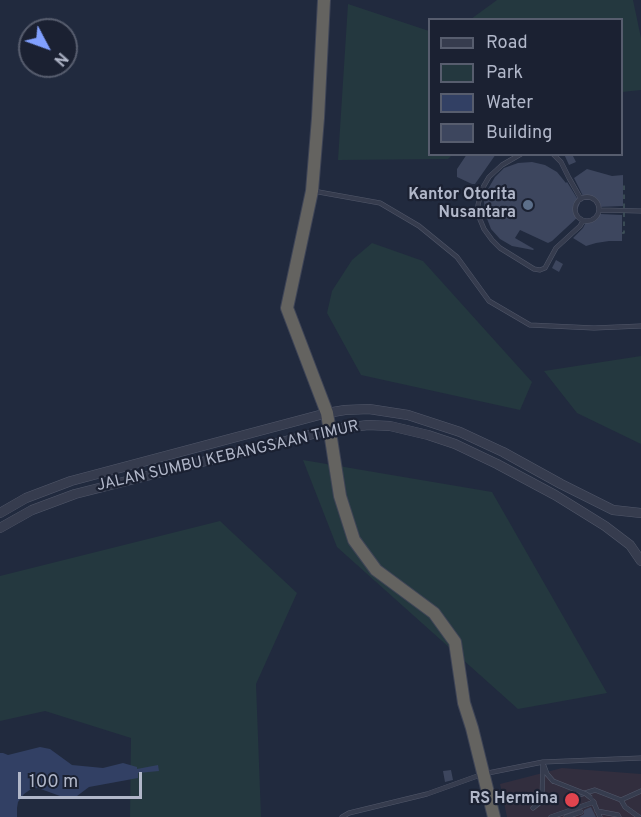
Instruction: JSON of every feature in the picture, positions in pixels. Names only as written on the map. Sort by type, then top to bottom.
[{"type":"highway","points":[[324,0],[312,191],[287,308],[327,413],[340,496],[354,540],[376,570],[434,613],[454,642],[464,703],[494,817]]},
{"type":"street","name":"JALAN SUMBU KEBANGSAAN TIMUR","points":[[0,513],[26,498],[71,481],[327,413],[369,409],[408,415],[460,432],[613,510],[641,513]]},
{"type":"street","name":"JALAN SUMBU KEBANGSAAN TIMUR","points":[[0,528],[32,510],[75,494],[329,430],[368,425],[390,426],[455,444],[497,464],[605,526],[630,545],[641,561]]},
{"type":"lane","points":[[518,156],[502,165],[489,177],[482,189],[478,205],[479,217],[484,229],[500,248],[534,269],[540,270],[545,268],[556,248],[583,221]]},
{"type":"lane","points":[[555,156],[561,162],[581,199]]},
{"type":"lane","points":[[312,191],[380,203],[419,226],[457,257],[489,301],[530,325],[594,328],[641,326]]},
{"type":"lane","points":[[587,197],[594,199],[600,210],[598,216],[594,220],[583,221],[575,210],[576,204],[587,197]]},
{"type":"lane","points":[[600,210],[641,211]]},
{"type":"lane","points":[[342,817],[349,813],[428,794],[483,774],[543,762],[641,758]]},
{"type":"lane","points":[[543,762],[547,774],[553,781],[586,794],[592,800],[600,817]]},
{"type":"lane","points":[[533,808],[542,801],[543,762]]},
{"type":"lane","points":[[569,798],[595,790],[621,800],[625,807],[639,817]]},
{"type":"lane","points":[[621,800],[641,791]]},
{"type":"lane","points":[[551,817],[592,800]]},
{"type":"lane","points":[[597,811],[619,817]]},
{"type":"lane","points":[[566,817],[581,812]]},
{"type":"path","points":[[622,233],[624,233],[623,183]]},
{"type":"shaded area","name":"RS Hermina","points":[[562,768],[641,774],[641,817],[507,817],[500,784]]},
{"type":"green space","points":[[497,0],[633,0],[641,38],[641,90],[623,92],[623,18],[472,18]]},
{"type":"green space","points":[[348,4],[428,31],[428,156],[451,156],[448,159],[338,160]]},
{"type":"green space","points":[[372,243],[423,261],[532,382],[520,410],[361,375],[327,313],[332,291],[352,260]]},
{"type":"green space","points":[[641,356],[641,444],[577,413],[544,371]]},
{"type":"green space","points":[[303,460],[492,492],[607,693],[518,709],[337,547]]},
{"type":"green space","points":[[220,521],[297,593],[256,684],[261,817],[130,817],[131,738],[45,711],[0,721],[0,576]]},
{"type":"water","points":[[40,747],[50,749],[72,765],[103,768],[123,763],[137,767],[137,769],[158,765],[159,771],[138,773],[138,778],[89,787],[73,799],[38,788],[31,789],[18,802],[17,817],[0,817],[0,753],[8,755]]},
{"type":"building","points":[[466,156],[495,156],[475,184],[457,177],[457,169]]},
{"type":"building","points":[[565,156],[573,156],[576,162],[569,165]]},
{"type":"building","name":"Kantor Otorita Nusantara","points":[[532,162],[545,165],[557,172],[567,182],[580,203],[577,210],[579,216],[548,243],[520,230],[515,238],[533,250],[512,246],[500,239],[491,229],[484,202],[495,177],[504,168],[518,163]]},
{"type":"building","points":[[587,169],[612,176],[623,175],[623,206],[597,207],[593,200],[585,200],[574,178]]},
{"type":"building","points":[[597,213],[622,215],[622,241],[586,246],[573,238],[587,220],[593,218]]},
{"type":"building","points":[[556,260],[563,264],[559,272],[552,268]]},
{"type":"building","points":[[451,770],[453,780],[445,782],[443,771]]},
{"type":"building","points":[[591,807],[596,817],[579,817],[584,814],[584,810]]},
{"type":"place","name":"Kantor Otorita Nusantara","points":[[528,205]]},
{"type":"place","name":"RS Hermina","points":[[572,800]]}]
